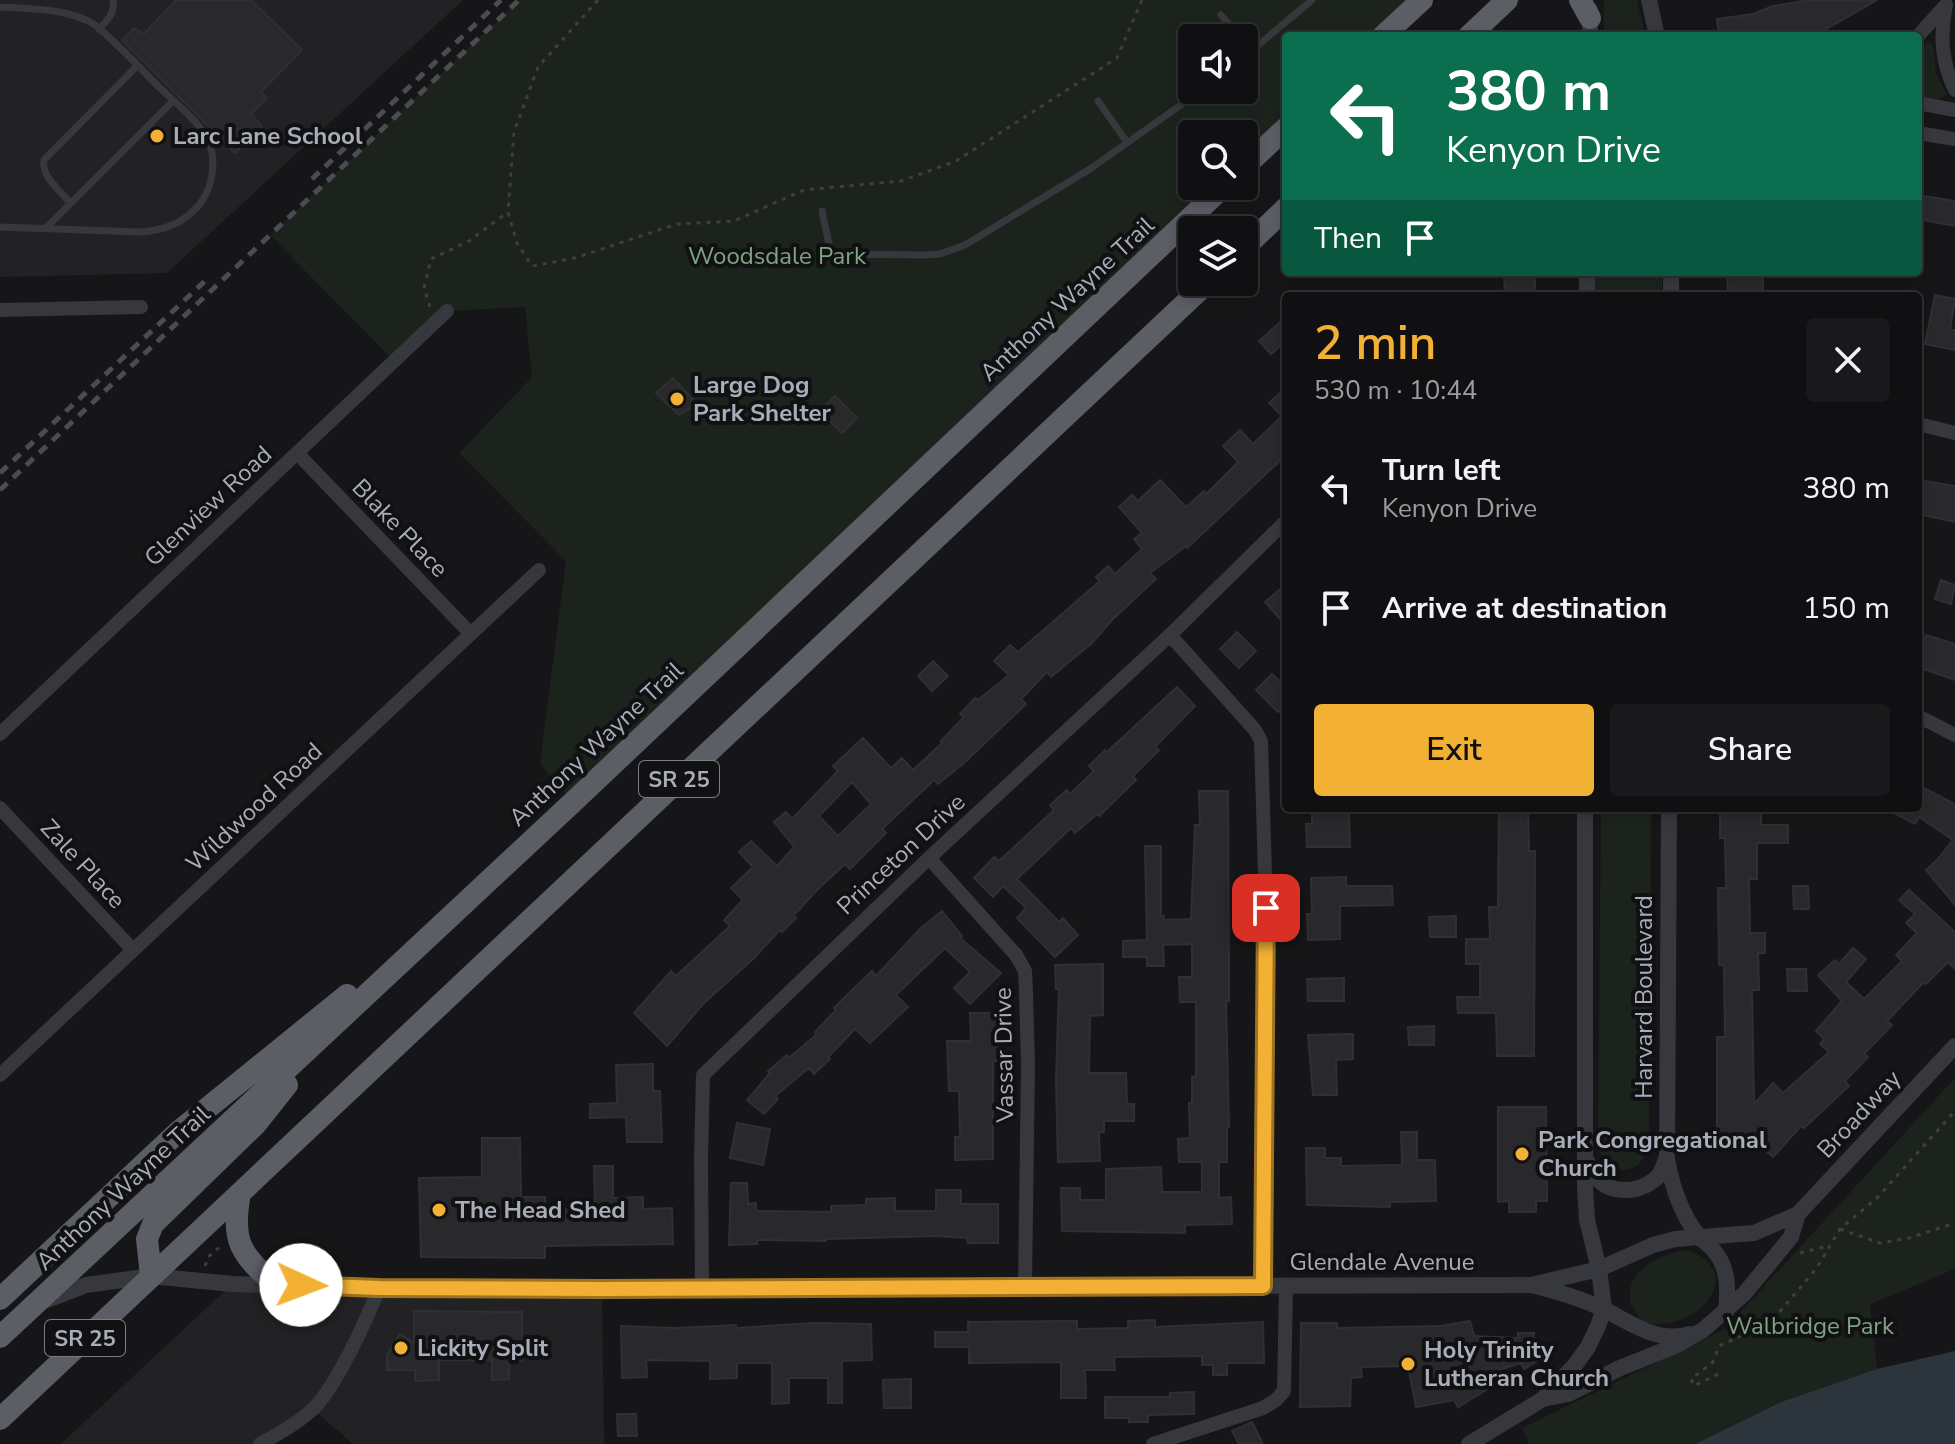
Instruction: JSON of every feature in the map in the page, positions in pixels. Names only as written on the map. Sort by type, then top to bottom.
[{"type":"highway","points":[[1387,32],[1422,0]]},
{"type":"highway","points":[[1473,32],[1507,0]]},
{"type":"highway","points":[[1258,154],[1282,132]]},
{"type":"highway","name":"Anthony Wayne Trail","points":[[0,1337],[1209,200]]},
{"type":"highway","points":[[1258,235],[1282,212]]},
{"type":"highway","name":"SR 25","points":[[0,1419],[1193,296]]},
{"type":"highway","points":[[0,1299],[178,1132],[464,903]]},
{"type":"highway","points":[[151,1276],[147,1239],[153,1224],[256,1124],[344,1016]]},
{"type":"highway","points":[[240,1193],[236,1228],[240,1245],[247,1259],[275,1284]]},
{"type":"street","points":[[1649,0],[1656,32]]},
{"type":"street","points":[[1922,32],[1948,2]]},
{"type":"street","points":[[1948,2],[1942,27],[1942,49],[1955,90]]},
{"type":"street","points":[[1922,104],[1955,110]]},
{"type":"street","points":[[1922,134],[1955,139]]},
{"type":"street","points":[[0,310],[141,307]]},
{"type":"street","name":"Glenview Road","points":[[0,734],[447,311]]},
{"type":"street","points":[[1922,425],[1955,433]]},
{"type":"street","name":"Blake Place","points":[[297,453],[471,634]]},
{"type":"street","name":"Princeton Drive","points":[[702,1288],[703,1075],[929,858],[1170,635],[1282,525]]},
{"type":"street","name":"Wildwood Road","points":[[0,1075],[539,570]]},
{"type":"street","points":[[1170,635],[1255,730],[1261,741],[1266,908],[1263,1286]]},
{"type":"street","points":[[1922,718],[1955,735]]},
{"type":"street","name":"Zale Place","points":[[0,808],[133,950]]},
{"type":"street","points":[[1469,1444],[1543,1399],[1588,1347],[1604,1309],[1599,1269],[1587,1220],[1585,812]]},
{"type":"street","name":"Harvard Boulevard","points":[[1669,812],[1668,1153],[1672,1185],[1698,1237],[1718,1255],[1726,1271],[1726,1312]]},
{"type":"street","name":"Vassar Drive","points":[[929,858],[1016,955],[1025,971],[1028,1064],[1025,1286]]},
{"type":"street","name":"Broadway","points":[[1599,1269],[1653,1245],[1675,1239],[1754,1233],[1798,1214],[1955,1046]]},
{"type":"street","points":[[1586,1158],[1596,1178],[1609,1187],[1625,1191],[1642,1187],[1658,1178],[1668,1153]]},
{"type":"street","name":"Broadway","points":[[1726,1312],[1791,1237],[1798,1214]]},
{"type":"street","name":"Glendale Avenue","points":[[38,1303],[86,1285],[151,1276],[232,1284],[379,1288],[1286,1287],[1531,1285],[1599,1269]]},
{"type":"street","name":"Glendale Avenue","points":[[1531,1285],[1604,1309],[1639,1330],[1658,1336],[1680,1337],[1703,1330]]},
{"type":"street","points":[[1153,1444],[1263,1408],[1284,1391],[1286,1287]]},
{"type":"street","points":[[260,1444],[313,1409],[331,1385],[370,1312],[379,1288]]},
{"type":"street","points":[[1543,1399],[1568,1394],[1620,1368],[1675,1346],[1726,1312]]},
{"type":"lane","points":[[99,29],[111,17],[113,0]]},
{"type":"lane","points":[[1258,46],[1312,0]]},
{"type":"lane","points":[[0,7],[60,13],[88,21],[99,29],[197,124],[211,149],[212,176],[207,193],[197,208],[171,226],[149,232],[0,227]]},
{"type":"lane","points":[[1221,15],[1229,24]]},
{"type":"lane","points":[[70,203],[46,176],[44,160],[137,66]]},
{"type":"lane","points":[[46,228],[173,101]]},
{"type":"lane","points":[[1098,101],[1127,142]]},
{"type":"lane","points":[[822,211],[831,254],[940,254],[965,245],[1090,169],[1182,104]]},
{"type":"path","points":[[598,0],[538,67],[514,132],[508,212],[517,243],[532,266],[575,258],[677,224],[734,221],[804,190],[901,181],[956,161],[1117,58],[1142,0]]},
{"type":"path","points":[[434,322],[424,288],[431,259],[469,241],[508,212]]},
{"type":"path","points":[[1718,1374],[1694,1386],[1691,1379],[1713,1362],[1719,1346],[1770,1323],[1816,1269],[1840,1229],[1878,1197],[1955,1111]]},
{"type":"path","points":[[1840,1229],[1880,1243],[1909,1238],[1955,1223]]},
{"type":"path","points":[[205,1266],[208,1257],[224,1243]]},
{"type":"path","points":[[1793,1255],[1830,1245]]},
{"type":"shaded area","name":"Larc Lane School","points":[[0,0],[463,0],[167,273],[0,277]]},
{"type":"shaded area","points":[[232,1284],[602,1289],[604,1444],[353,1444],[313,1409],[260,1444],[61,1444]]},
{"type":"shaded area","points":[[1955,1351],[1955,1444],[1695,1444],[1781,1402],[1877,1369]]},
{"type":"green space","name":"Woodsdale Park","points":[[519,0],[1422,0],[1388,32],[1282,32],[1282,133],[1258,155],[1258,120],[1178,120],[1178,200],[1210,200],[1193,216],[1178,216],[1178,230],[573,802],[540,764],[566,561],[459,453],[532,377],[525,307],[447,311],[394,361],[270,235]]},
{"type":"green space","points":[[1604,0],[1637,0],[1644,32],[1604,32]]},
{"type":"green space","points":[[1928,42],[1933,45],[1936,73],[1947,95],[1938,99],[1922,97],[1922,47]]},
{"type":"green space","points":[[1594,276],[1662,276],[1662,292],[1594,292]]},
{"type":"green space","points":[[1601,812],[1651,812],[1649,1148],[1638,1164],[1625,1170],[1611,1165],[1598,1149]]},
{"type":"green space","name":"Walbridge Park","points":[[1955,1078],[1955,1269],[1870,1304],[1877,1369],[1781,1402],[1695,1444],[1529,1444],[1522,1428],[1725,1329]]},
{"type":"green space","points":[[1689,1250],[1706,1261],[1715,1273],[1715,1287],[1708,1300],[1696,1312],[1681,1320],[1662,1324],[1642,1322],[1630,1299],[1634,1279],[1659,1258]]},
{"type":"building","points":[[176,0],[251,0],[302,50],[261,92],[267,98],[251,114],[262,126],[235,153],[122,40],[134,28],[144,34]]},
{"type":"building","points":[[1810,0],[1877,0],[1821,32],[1719,32],[1717,19],[1753,14],[1773,6]]},
{"type":"building","points":[[1922,196],[1955,201],[1955,226],[1922,220]]},
{"type":"building","points":[[1504,276],[1535,276],[1535,292],[1505,292]]},
{"type":"building","points":[[1727,276],[1763,276],[1763,292],[1728,292]]},
{"type":"building","points":[[1935,295],[1955,299],[1950,330],[1955,330],[1955,350],[1925,344]]},
{"type":"building","points":[[1282,321],[1282,344],[1271,354],[1259,341]]},
{"type":"building","name":"Large Dog Park Shelter","points":[[673,378],[697,404],[679,415],[656,393]]},
{"type":"building","points":[[1282,391],[1282,416],[1269,403]]},
{"type":"building","points":[[835,396],[857,418],[842,433],[820,411]]},
{"type":"building","points":[[1282,416],[1282,459],[1187,548],[1150,573],[1156,579],[1092,643],[1051,677],[1047,672],[1021,699],[1026,704],[964,763],[938,784],[934,780],[882,829],[886,833],[850,869],[845,864],[818,889],[794,915],[796,918],[704,1003],[667,1046],[634,1013],[671,971],[676,976],[730,926],[724,920],[743,900],[731,888],[753,867],[739,852],[751,841],[777,866],[794,847],[774,822],[786,812],[792,819],[838,771],[833,766],[863,738],[891,768],[902,758],[913,770],[942,743],[964,717],[960,714],[975,698],[978,700],[1009,675],[994,661],[1010,645],[1018,652],[1100,581],[1096,577],[1108,566],[1115,574],[1142,549],[1134,539],[1142,533],[1119,507],[1132,495],[1138,501],[1160,480],[1186,507],[1204,491],[1206,494],[1238,462],[1223,446],[1240,430],[1253,444]],"holes":[[[852,782],[871,804],[838,836],[819,816]]]},
{"type":"building","points":[[1922,481],[1955,486],[1955,522],[1922,515]]},
{"type":"building","points":[[1941,580],[1955,585],[1951,604],[1935,599]]},
{"type":"building","points":[[1282,587],[1282,621],[1265,602]]},
{"type":"building","points":[[1237,632],[1256,651],[1239,668],[1220,649]]},
{"type":"building","points":[[1926,635],[1955,644],[1955,680],[1922,668],[1922,646]]},
{"type":"building","points":[[933,661],[948,676],[932,691],[918,676]]},
{"type":"building","points":[[1272,674],[1282,683],[1282,708],[1278,712],[1256,690]]},
{"type":"building","points":[[1177,687],[1195,706],[1155,747],[1159,750],[1133,776],[1136,780],[1099,816],[1097,814],[1075,833],[1071,828],[1017,879],[1059,922],[1063,918],[1078,935],[1055,957],[1017,918],[1026,908],[1003,886],[993,897],[974,878],[994,857],[999,861],[1054,810],[1050,805],[1067,790],[1070,794],[1094,771],[1089,766],[1105,750],[1107,752]]},
{"type":"building","points":[[1922,787],[1955,804],[1955,905],[1926,870],[1953,840],[1919,817],[1915,824],[1892,812],[1922,812]]},
{"type":"building","points":[[1199,791],[1228,791],[1229,1001],[1226,1001],[1229,1127],[1227,1162],[1219,1162],[1219,1198],[1231,1197],[1232,1224],[1185,1225],[1185,1233],[1062,1231],[1061,1188],[1080,1188],[1080,1200],[1106,1200],[1106,1169],[1161,1167],[1162,1192],[1202,1192],[1202,1162],[1179,1162],[1178,1139],[1190,1138],[1189,1103],[1192,1103],[1192,1077],[1196,1076],[1196,1002],[1180,1002],[1179,977],[1192,977],[1192,944],[1163,945],[1164,966],[1147,966],[1147,957],[1123,957],[1123,941],[1147,940],[1145,846],[1161,846],[1161,916],[1164,920],[1191,919],[1195,825],[1200,825]]},
{"type":"building","points":[[1312,812],[1349,812],[1350,847],[1307,847],[1306,824],[1312,824]]},
{"type":"building","points":[[1499,812],[1528,812],[1529,851],[1535,851],[1534,1056],[1497,1056],[1496,1013],[1458,1013],[1457,997],[1480,997],[1480,964],[1466,964],[1466,939],[1490,939],[1489,907],[1498,907]]},
{"type":"building","points":[[1720,812],[1761,812],[1761,825],[1788,825],[1788,843],[1757,843],[1757,879],[1749,879],[1750,933],[1765,933],[1765,953],[1758,953],[1759,990],[1752,990],[1754,1104],[1773,1083],[1783,1093],[1829,1052],[1820,1044],[1824,1039],[1816,1031],[1842,1001],[1818,975],[1835,960],[1839,964],[1853,948],[1866,959],[1846,982],[1864,999],[1902,961],[1896,955],[1917,933],[1906,923],[1915,914],[1899,900],[1909,890],[1955,932],[1955,969],[1948,962],[1926,984],[1924,982],[1887,1021],[1892,1025],[1864,1054],[1868,1057],[1845,1081],[1849,1086],[1804,1128],[1801,1126],[1773,1157],[1746,1133],[1717,1133],[1717,1037],[1725,1037],[1724,965],[1719,965],[1718,888],[1726,888],[1725,838],[1720,838]]},
{"type":"building","points":[[1346,877],[1346,886],[1392,886],[1393,905],[1340,906],[1340,939],[1308,940],[1307,914],[1312,914],[1311,878]]},
{"type":"building","points":[[1793,886],[1808,886],[1809,909],[1794,909]]},
{"type":"building","points":[[942,911],[962,936],[960,938],[1001,973],[970,1004],[954,988],[970,972],[945,948],[896,995],[908,1007],[870,1043],[855,1029],[814,1074],[809,1068],[775,1096],[778,1099],[764,1114],[747,1100],[770,1073],[768,1071],[817,1034],[815,1032],[849,993],[872,971],[876,976],[921,928]]},
{"type":"building","points":[[1456,916],[1456,937],[1430,937],[1429,917]]},
{"type":"building","points":[[1103,964],[1103,1015],[1090,1016],[1089,1073],[1126,1073],[1127,1104],[1134,1104],[1134,1121],[1104,1121],[1104,1132],[1099,1133],[1100,1161],[1058,1162],[1056,1080],[1059,989],[1056,989],[1055,965]]},
{"type":"building","points":[[1787,969],[1806,969],[1807,991],[1788,991]]},
{"type":"building","points":[[1344,978],[1344,1001],[1308,1001],[1307,979]]},
{"type":"building","points":[[970,1013],[997,1013],[998,1061],[993,1061],[993,1159],[955,1160],[955,1137],[960,1137],[959,1091],[949,1091],[947,1041],[971,1041]]},
{"type":"building","points":[[1434,1026],[1434,1045],[1409,1045],[1408,1027]]},
{"type":"building","points":[[1353,1034],[1353,1059],[1336,1060],[1337,1095],[1313,1095],[1308,1035]]},
{"type":"building","points":[[653,1064],[653,1091],[660,1091],[662,1142],[627,1142],[626,1117],[590,1118],[590,1104],[617,1103],[616,1065]]},
{"type":"building","name":"Park Congregational Church","points":[[1498,1107],[1546,1107],[1547,1201],[1536,1201],[1536,1212],[1509,1212],[1509,1201],[1498,1202]]},
{"type":"building","points":[[737,1123],[770,1129],[763,1165],[730,1158]]},
{"type":"building","points":[[1401,1132],[1417,1132],[1417,1160],[1435,1160],[1436,1201],[1390,1202],[1390,1207],[1307,1205],[1306,1148],[1325,1148],[1325,1158],[1341,1158],[1341,1166],[1402,1165]]},
{"type":"building","points":[[482,1138],[520,1138],[521,1197],[545,1197],[545,1211],[595,1207],[594,1166],[613,1166],[613,1198],[643,1197],[643,1209],[672,1208],[673,1244],[545,1246],[545,1258],[421,1257],[419,1178],[482,1177]]},
{"type":"building","points":[[731,1183],[747,1183],[748,1204],[756,1203],[756,1211],[831,1212],[831,1206],[866,1205],[866,1199],[895,1198],[895,1211],[936,1211],[936,1190],[961,1190],[961,1204],[998,1204],[998,1243],[968,1243],[967,1238],[937,1236],[826,1241],[757,1240],[757,1244],[729,1245]]},
{"type":"building","points":[[414,1311],[522,1312],[522,1360],[509,1360],[509,1379],[492,1380],[492,1360],[439,1360],[439,1380],[415,1381],[415,1370],[387,1370],[387,1355],[400,1334],[414,1343]]},
{"type":"building","points":[[1155,1320],[1155,1327],[1263,1322],[1264,1363],[1227,1363],[1227,1375],[1213,1375],[1213,1365],[1202,1365],[1202,1356],[1114,1357],[1115,1370],[1085,1370],[1086,1398],[1061,1398],[1061,1362],[969,1363],[969,1347],[935,1347],[935,1332],[968,1332],[968,1322],[1077,1321],[1077,1329],[1128,1328],[1128,1321]]},
{"type":"building","name":"Holy Trinity Lutheran Church","points":[[1470,1321],[1474,1336],[1518,1338],[1518,1333],[1534,1333],[1533,1344],[1540,1359],[1524,1369],[1521,1363],[1483,1375],[1486,1390],[1458,1407],[1454,1400],[1416,1407],[1408,1366],[1361,1367],[1362,1377],[1351,1378],[1350,1406],[1300,1407],[1301,1323],[1337,1323],[1337,1328],[1441,1326]]},
{"type":"building","points":[[815,1323],[871,1324],[872,1360],[842,1361],[842,1403],[828,1403],[828,1378],[789,1378],[789,1403],[772,1404],[772,1363],[737,1363],[737,1378],[710,1379],[710,1361],[646,1360],[647,1377],[622,1378],[621,1326],[675,1328],[736,1325],[736,1328]]},
{"type":"building","points":[[911,1379],[911,1408],[884,1408],[883,1380]]},
{"type":"building","points":[[1194,1392],[1194,1414],[1148,1415],[1148,1422],[1105,1418],[1105,1397],[1170,1397],[1170,1393]]},
{"type":"building","points":[[617,1414],[636,1414],[637,1436],[618,1436]]},
{"type":"building","points":[[1252,1422],[1263,1444],[1239,1444],[1232,1431]]},
{"type":"railway","points":[[312,179],[501,0]]},
{"type":"railway","points":[[0,490],[519,0]]},
{"type":"railway","points":[[0,473],[205,281]]},
{"type":"place","name":"Larc Lane School","points":[[157,136]]},
{"type":"place","name":"Large Dog Park Shelter","points":[[677,399]]},
{"type":"place","name":"Park Congregational Church","points":[[1522,1154]]},
{"type":"place","name":"The Head Shed","points":[[439,1210]]},
{"type":"place","name":"Lickity Split","points":[[401,1348]]},
{"type":"place","name":"Holy Trinity Lutheran Church","points":[[1408,1364]]},
{"type":"route","points":[[301,1285],[602,1289],[1263,1286],[1266,908]]}]
